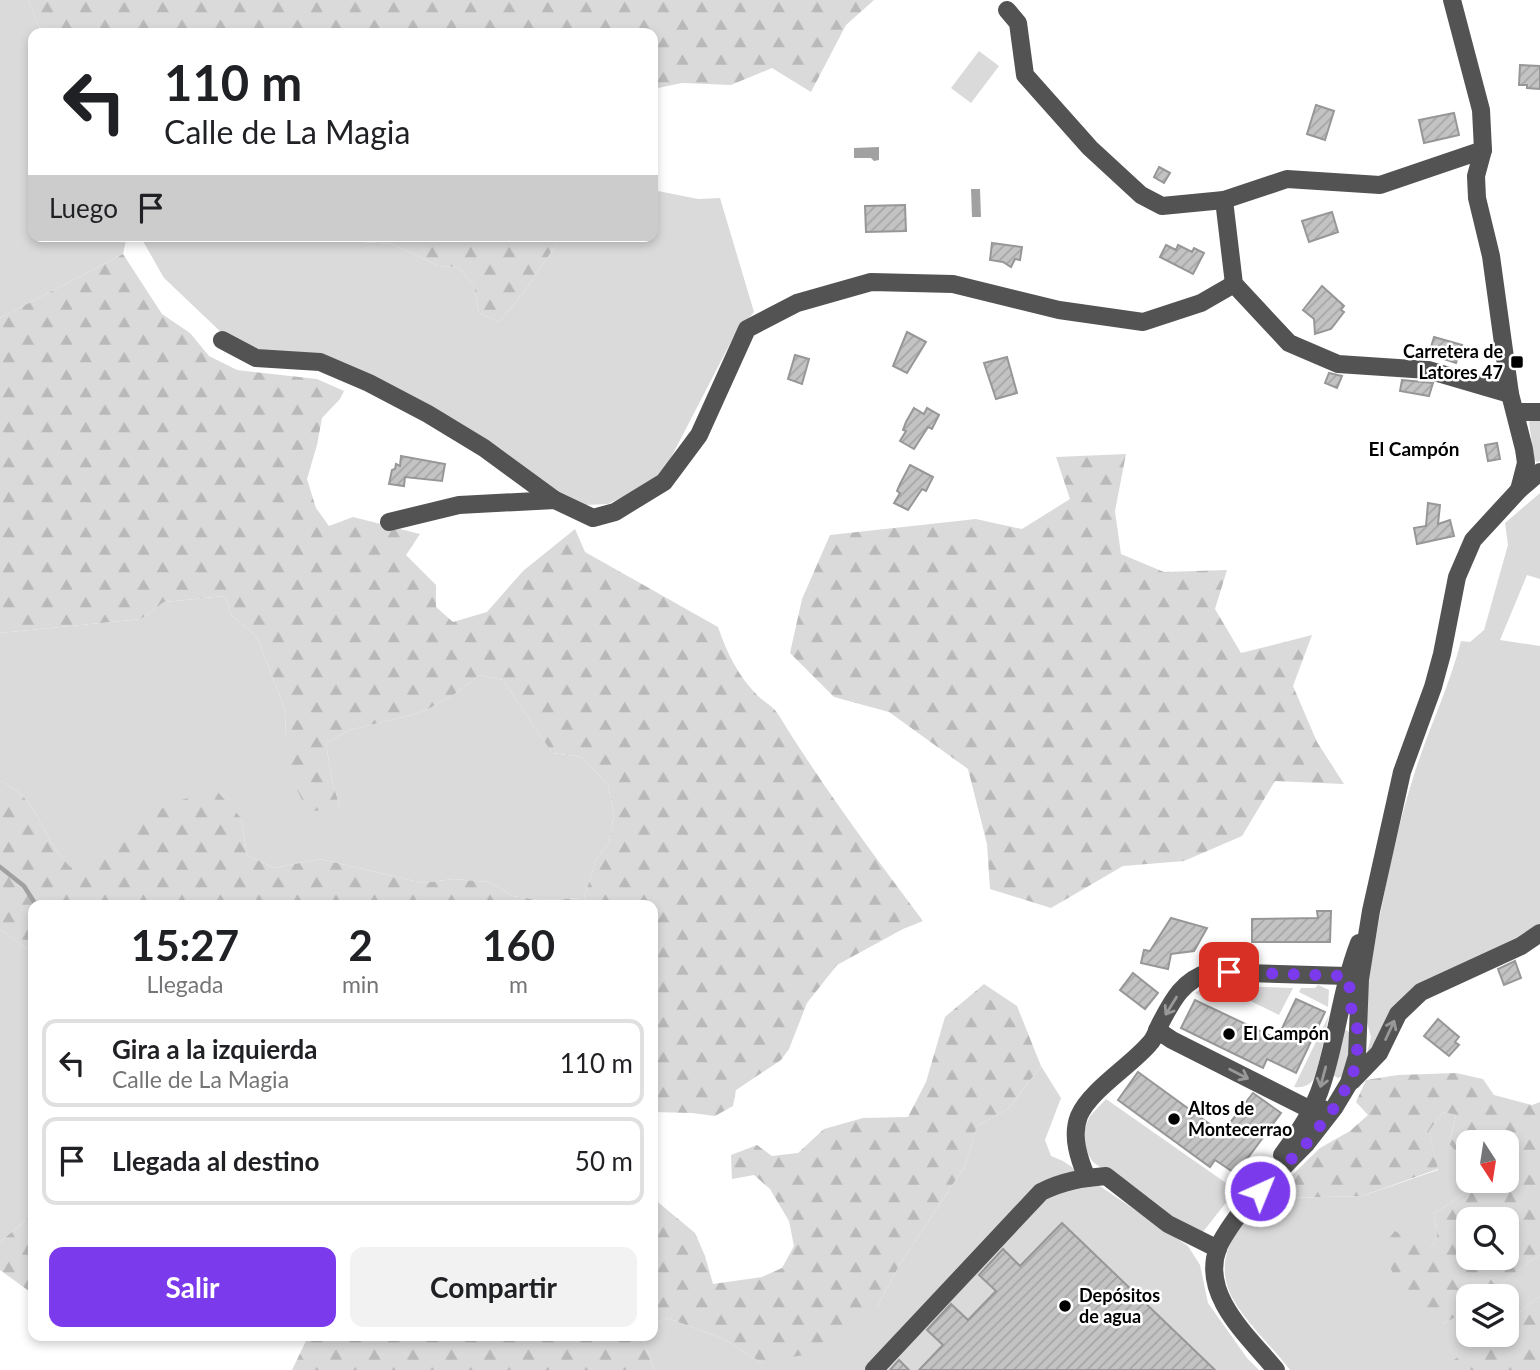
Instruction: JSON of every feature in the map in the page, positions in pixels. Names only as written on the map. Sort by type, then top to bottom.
[{"type":"street","points":[[1452,0],[1481,110],[1483,150],[1476,176],[1477,198],[1491,256],[1510,394],[1517,412],[1526,463],[1519,490]]},
{"type":"street","points":[[1007,10],[1018,23],[1025,75],[1090,148],[1141,195],[1161,206],[1224,200],[1287,179],[1380,185],[1483,150]]},
{"type":"street","points":[[1224,200],[1234,284],[1289,343],[1338,364],[1428,370],[1510,394]]},
{"type":"street","points":[[222,340],[256,358],[320,362],[369,383],[428,414],[484,448],[555,499],[593,518],[615,512],[664,482],[699,435],[747,330],[797,303],[871,282],[953,285],[1059,310],[1143,322],[1201,303],[1234,284]]},
{"type":"street","points":[[1517,412],[1540,412]]},
{"type":"street","points":[[1349,1083],[1357,1056],[1360,979],[1371,911],[1402,772],[1442,654],[1457,577],[1473,540],[1519,490],[1540,472]]},
{"type":"street","points":[[389,522],[460,505],[555,499]]},
{"type":"street","points":[[1276,1370],[1224,1304],[1214,1277],[1218,1249],[1225,1233],[1297,1135],[1311,1110],[1322,1085],[1347,976],[1371,911]]},
{"type":"street","points":[[1245,1206],[1306,1144],[1334,1108],[1349,1083],[1379,1053],[1398,1014],[1421,992],[1521,946],[1540,933]]},
{"type":"street","points":[[1087,1178],[1075,1133],[1079,1116],[1087,1103],[1152,1041],[1186,983],[1196,976],[1210,972],[1347,976]]},
{"type":"street","points":[[1347,976],[1352,999],[1351,1015],[1357,1024]]},
{"type":"street","points":[[1157,1030],[1311,1110],[1334,1108]]},
{"type":"street","points":[[874,1370],[1041,1192],[1073,1179],[1106,1176],[1168,1224],[1218,1249]]},
{"type":"green space","points":[[0,0],[28,0],[40,28],[28,28],[28,242],[126,242],[123,254],[0,318]]},
{"type":"green space","points":[[28,0],[874,0],[846,25],[811,92],[772,68],[731,85],[682,83],[658,88],[658,28],[40,28]]},
{"type":"green space","points":[[979,51],[999,66],[971,103],[951,88]]},
{"type":"green space","points":[[658,191],[698,199],[720,198],[754,312],[735,334],[663,473],[638,490],[608,504],[585,505],[566,498],[400,394],[259,353],[222,333],[164,278],[143,242],[392,244],[439,266],[458,267],[474,285],[479,313],[499,322],[524,292],[558,242],[658,242]]},
{"type":"green space","points":[[363,242],[558,242],[524,292],[499,322],[479,313],[474,285],[458,267],[439,266],[392,244]]},
{"type":"green space","points":[[123,254],[162,314],[190,333],[209,356],[237,370],[317,379],[344,391],[322,418],[307,479],[316,508],[329,526],[353,517],[420,534],[406,555],[436,585],[436,607],[453,622],[487,612],[523,571],[575,529],[585,552],[718,627],[739,672],[758,696],[776,711],[830,793],[923,921],[837,965],[807,1003],[789,1049],[781,1060],[736,1090],[733,1106],[715,1116],[658,1112],[658,900],[538,900],[584,898],[596,860],[609,843],[614,814],[608,785],[582,757],[552,753],[503,680],[480,675],[452,696],[430,708],[350,730],[326,743],[332,781],[340,807],[308,812],[291,777],[285,739],[286,712],[257,637],[231,615],[225,596],[164,602],[141,619],[0,633],[0,318]]},
{"type":"green space","points":[[1533,417],[1540,417],[1540,461],[1537,462],[1534,459],[1529,422]]},
{"type":"green space","points":[[1126,454],[1115,511],[1121,554],[1164,572],[1227,570],[1215,609],[1241,653],[1312,635],[1293,686],[1317,742],[1344,784],[1275,781],[1242,836],[1184,861],[1123,866],[1051,908],[990,889],[987,844],[968,769],[889,712],[834,697],[790,653],[802,599],[830,535],[976,519],[1022,529],[1070,499],[1056,457]]},
{"type":"green space","points":[[1540,493],[1540,579],[1527,575],[1500,640],[1540,646],[1540,924],[1515,942],[1441,979],[1366,1057],[1371,1037],[1365,1015],[1366,993],[1392,857],[1413,778],[1461,641],[1470,642],[1484,630],[1508,545],[1505,523]]},
{"type":"green space","points":[[225,596],[231,615],[257,637],[286,712],[285,739],[340,807],[332,781],[326,743],[350,730],[430,708],[452,696],[480,675],[503,680],[552,753],[582,757],[608,785],[614,814],[609,843],[596,860],[584,898],[538,900],[513,896],[489,882],[453,879],[423,883],[320,859],[274,868],[247,855],[241,818],[129,830],[90,858],[70,868],[26,800],[11,786],[0,781],[0,633],[141,619],[164,602]]},
{"type":"green space","points":[[0,781],[11,786],[26,800],[55,848],[70,867],[166,806],[217,791],[241,818],[247,855],[274,868],[320,859],[423,883],[453,879],[489,882],[513,896],[538,900],[28,900],[28,950],[0,929]]},
{"type":"green space","points":[[0,929],[28,950],[28,1218],[0,1242]]},
{"type":"green space","points":[[984,984],[1017,1006],[1041,1066],[1008,1109],[977,1126],[965,1166],[900,1264],[877,1307],[845,1338],[803,1355],[762,1363],[724,1339],[667,1318],[658,1322],[658,1202],[695,1233],[713,1284],[762,1277],[782,1268],[794,1246],[789,1221],[770,1189],[754,1175],[732,1179],[731,1155],[757,1145],[772,1156],[798,1153],[824,1129],[863,1118],[908,1117],[926,1082],[945,1017]]},
{"type":"green space","points":[[1318,985],[1329,990],[1328,1007],[1299,992],[1301,988],[1315,988]]},
{"type":"green space","points":[[1219,986],[1212,1001],[1195,993],[1203,987]]},
{"type":"green space","points":[[1228,986],[1293,988],[1279,1015],[1226,989]]},
{"type":"green space","points":[[1329,1015],[1316,1076],[1307,1085],[1294,1087]]},
{"type":"green space","points":[[1343,1028],[1351,1033],[1352,1038],[1344,1076],[1338,1078],[1331,1074]]},
{"type":"green space","points":[[1041,1066],[1061,1098],[1045,1140],[1051,1156],[1063,1161],[1188,1246],[1200,1265],[1208,1303],[1247,1358],[1259,1370],[655,1370],[643,1341],[658,1341],[658,1322],[667,1318],[724,1339],[762,1363],[877,1307],[900,1264],[965,1166],[977,1126],[1008,1109]]},
{"type":"green space","points":[[1456,1073],[1483,1079],[1494,1095],[1532,1105],[1540,1102],[1540,1255],[1519,1270],[1519,1207],[1456,1207],[1456,1270],[1518,1270],[1502,1284],[1456,1284],[1456,1317],[1443,1324],[1409,1307],[1381,1248],[1395,1231],[1430,1250],[1437,1237],[1434,1214],[1463,1194],[1519,1194],[1519,1130],[1456,1130],[1456,1151],[1449,1144],[1456,1115],[1443,1112],[1429,1131],[1438,1169],[1362,1196],[1290,1198],[1282,1185],[1320,1148],[1350,1131],[1368,1115],[1356,1102],[1366,1080],[1398,1075]]},
{"type":"green space","points":[[1106,1099],[1236,1190],[1202,1233],[1163,1214],[1093,1162],[1085,1149],[1085,1127],[1090,1116]]},
{"type":"green space","points":[[1443,1112],[1456,1115],[1449,1144],[1456,1151],[1456,1194],[1463,1194],[1434,1214],[1437,1237],[1430,1250],[1443,1324],[1456,1317],[1456,1347],[1473,1347],[1444,1370],[1290,1370],[1247,1319],[1228,1288],[1226,1257],[1238,1229],[1259,1205],[1282,1185],[1290,1198],[1362,1196],[1438,1170],[1429,1131]]},
{"type":"green space","points":[[28,1218],[28,1290],[0,1270],[0,1242]]},
{"type":"green space","points":[[1540,1255],[1540,1296],[1519,1313],[1519,1284],[1502,1284]]},
{"type":"green space","points":[[1540,1296],[1540,1370],[1444,1370],[1445,1366],[1473,1347],[1519,1347],[1519,1313]]},
{"type":"green space","points":[[306,1341],[643,1341],[655,1370],[292,1370]]},
{"type":"shaded area","points":[[879,147],[879,160],[854,158],[854,148]]},
{"type":"shaded area","points":[[971,189],[980,189],[981,217],[972,217]]},
{"type":"building","points":[[1520,65],[1540,66],[1540,89],[1519,85]]},
{"type":"building","points":[[1316,105],[1334,111],[1325,140],[1307,134]]},
{"type":"building","points":[[1454,113],[1459,135],[1424,143],[1419,120]]},
{"type":"building","points":[[1159,167],[1170,173],[1164,183],[1154,177]]},
{"type":"building","points":[[905,205],[906,231],[866,232],[865,206]]},
{"type":"building","points":[[1332,212],[1338,232],[1309,242],[1302,221]]},
{"type":"building","points":[[992,243],[1022,247],[1020,260],[1015,259],[1011,267],[1003,262],[990,260]]},
{"type":"building","points":[[1166,245],[1176,250],[1178,245],[1192,252],[1194,248],[1204,253],[1193,274],[1160,257]]},
{"type":"building","points":[[1322,286],[1344,306],[1341,310],[1344,312],[1331,329],[1315,334],[1314,319],[1303,310]]},
{"type":"building","points":[[907,332],[926,342],[907,373],[893,366]]},
{"type":"building","points":[[1434,337],[1462,345],[1456,363],[1429,354]]},
{"type":"building","points":[[795,355],[809,359],[802,384],[788,379]]},
{"type":"building","points":[[1007,357],[1017,393],[996,399],[984,363]]},
{"type":"building","points":[[1329,373],[1342,376],[1337,388],[1325,383]]},
{"type":"building","points":[[1402,380],[1433,383],[1429,396],[1400,391]]},
{"type":"building","points":[[914,408],[924,414],[927,408],[939,415],[932,429],[928,427],[914,449],[900,441]]},
{"type":"building","points":[[1497,443],[1500,459],[1488,461],[1485,445]]},
{"type":"building","points":[[401,456],[445,464],[442,481],[405,477],[404,486],[389,484],[392,470],[396,464],[400,466]]},
{"type":"building","points":[[910,465],[933,477],[926,491],[922,489],[908,510],[894,503]]},
{"type":"building","points":[[1428,503],[1440,505],[1438,524],[1450,520],[1454,536],[1417,544],[1414,528],[1426,526]]},
{"type":"building","points":[[1317,911],[1331,911],[1330,942],[1252,942],[1252,919],[1318,918]]},
{"type":"building","points":[[1171,918],[1207,928],[1194,951],[1171,954],[1168,969],[1141,963],[1144,950],[1150,951]]},
{"type":"building","points":[[1515,961],[1521,978],[1504,985],[1498,969]]},
{"type":"building","points":[[1133,973],[1158,993],[1145,1009],[1120,990]]},
{"type":"building","points":[[1296,999],[1325,1012],[1296,1073],[1267,1059],[1263,1068],[1181,1028],[1195,1000],[1277,1039]]},
{"type":"building","points":[[1438,1019],[1459,1037],[1455,1042],[1459,1045],[1449,1056],[1424,1036]]},
{"type":"building","name":"Altos de Montecerrao","points":[[1138,1072],[1222,1133],[1253,1093],[1281,1113],[1236,1174],[1215,1160],[1210,1167],[1118,1100]]},
{"type":"building","name":"Depósitos de agua","points":[[1062,1223],[1215,1370],[919,1370],[943,1345],[927,1330],[951,1304],[968,1320],[996,1291],[979,1275],[1003,1249],[1020,1266]]},
{"type":"building","points":[[899,1360],[909,1370],[890,1370]]},
{"type":"waterway","points":[[0,867],[24,886],[33,900]]},
{"type":"place","name":"Carretera de Latores 47","points":[[1517,362]]},
{"type":"place","name":"El Campón","points":[[1229,1034]]},
{"type":"place","name":"Altos de Montecerrao","points":[[1174,1119]]},
{"type":"place","name":"Depósitos de agua","points":[[1065,1306]]},
{"type":"district","name":"El Campón","points":[[1414,449]]},
{"type":"route","points":[[1229,972],[1347,976],[1352,999],[1351,1015],[1357,1024],[1357,1056],[1349,1083],[1334,1108],[1306,1144],[1260,1191]]}]
